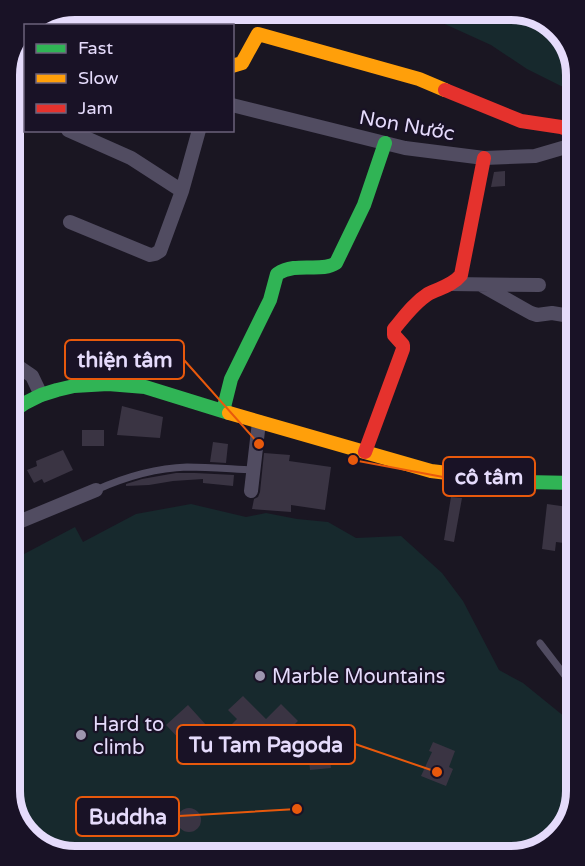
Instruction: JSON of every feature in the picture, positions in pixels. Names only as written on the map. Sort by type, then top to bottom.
[{"type":"street","points":[[234,65],[242,63],[258,34],[419,79],[511,117],[566,129]]},
{"type":"street","name":"Non Nước","points":[[234,105],[405,148],[484,158],[535,156],[566,147]]},
{"type":"street","points":[[72,132],[131,158],[182,191]]},
{"type":"street","points":[[69,222],[150,255],[160,251],[182,191],[198,132]]},
{"type":"street","points":[[224,411],[231,379],[270,300],[277,274],[287,268],[330,267],[336,263],[364,206],[385,143]]},
{"type":"street","points":[[365,452],[403,349],[403,345],[394,335],[394,328],[425,296],[456,281],[461,275],[484,158]]},
{"type":"street","points":[[450,284],[539,285]]},
{"type":"street","points":[[481,285],[534,314],[566,315]]},
{"type":"street","points":[[20,368],[32,376],[41,395]]},
{"type":"street","points":[[20,407],[41,395],[81,384],[120,384],[145,387],[431,471],[525,482],[566,483]]},
{"type":"street","points":[[251,491],[259,422]]},
{"type":"street","points":[[20,521],[96,490]]},
{"type":"lane","points":[[96,490],[121,479],[160,470],[186,467],[253,470]]},
{"type":"lane","points":[[540,643],[566,677]]},
{"type":"shaded area","points":[[436,20],[514,20],[528,22],[538,27],[550,35],[561,53],[564,60],[566,87],[527,69],[491,45]]},
{"type":"shaded area","name":"Marble Mountains","points":[[191,504],[246,517],[266,513],[328,522],[356,538],[401,536],[442,573],[463,601],[499,670],[523,683],[566,718],[566,792],[564,806],[550,831],[532,842],[518,846],[71,846],[57,844],[35,831],[24,813],[20,799],[20,556],[75,527],[83,542],[136,514]]},
{"type":"building","points":[[505,171],[505,186],[491,187],[494,172]]},
{"type":"building","points":[[122,406],[163,417],[160,438],[117,435]]},
{"type":"building","points":[[82,430],[104,430],[104,446],[82,446]]},
{"type":"building","points":[[213,442],[228,444],[226,463],[210,462]]},
{"type":"building","points":[[63,450],[73,470],[44,483],[42,479],[34,483],[27,470],[37,466],[36,461]]},
{"type":"building","points":[[264,453],[290,455],[289,461],[331,467],[325,510],[291,505],[291,512],[252,509],[254,499],[260,492]]},
{"type":"building","points":[[176,473],[234,475],[233,486],[203,483],[203,479],[126,486],[126,484],[142,479]]},
{"type":"building","points":[[451,497],[462,498],[454,542],[444,540]]},
{"type":"building","points":[[547,504],[566,507],[566,543],[556,542],[555,551],[542,549]]},
{"type":"building","points":[[243,696],[266,719],[281,704],[298,721],[252,761],[239,747],[232,753],[218,738],[237,719],[228,710]]},
{"type":"building","points":[[188,705],[207,726],[185,745],[166,725]]},
{"type":"building","points":[[314,729],[314,735],[332,731],[334,741],[328,742],[331,768],[310,770],[308,749],[304,750],[301,731]]},
{"type":"building","points":[[433,742],[455,751],[449,767],[453,769],[446,786],[421,776],[432,752],[429,751]]},
{"type":"building","points":[[189,808],[194,809],[200,815],[200,825],[194,831],[189,832],[184,831],[178,825],[177,820],[178,815],[184,809]]},
{"type":"traffic: fast","points":[[223,411],[231,379],[270,300],[277,274],[293,268],[323,267],[336,263],[364,205],[385,143]]},
{"type":"traffic: fast","points":[[20,406],[41,395],[57,390],[74,386],[108,384],[145,387],[229,413]]},
{"type":"traffic: fast","points":[[489,478],[566,483]]},
{"type":"traffic: slow","points":[[234,65],[242,63],[258,34],[419,79],[445,90]]},
{"type":"traffic: slow","points":[[229,413],[431,471],[489,478]]},
{"type":"traffic: jam","points":[[445,90],[521,121],[566,129]]},
{"type":"traffic: jam","points":[[365,452],[403,349],[403,345],[394,335],[394,329],[423,298],[450,284],[461,275],[484,158]]},
{"type":"place","name":"thiện tâm","points":[[259,444]]},
{"type":"place","name":"cô tâm","points":[[353,460]]},
{"type":"place","name":"Marble Mountains","points":[[260,676]]},
{"type":"place","name":"Hard to climb","points":[[81,735]]},
{"type":"place","name":"Tu Tam Pagoda","points":[[437,772]]},
{"type":"place","name":"Buddha","points":[[297,809]]}]
